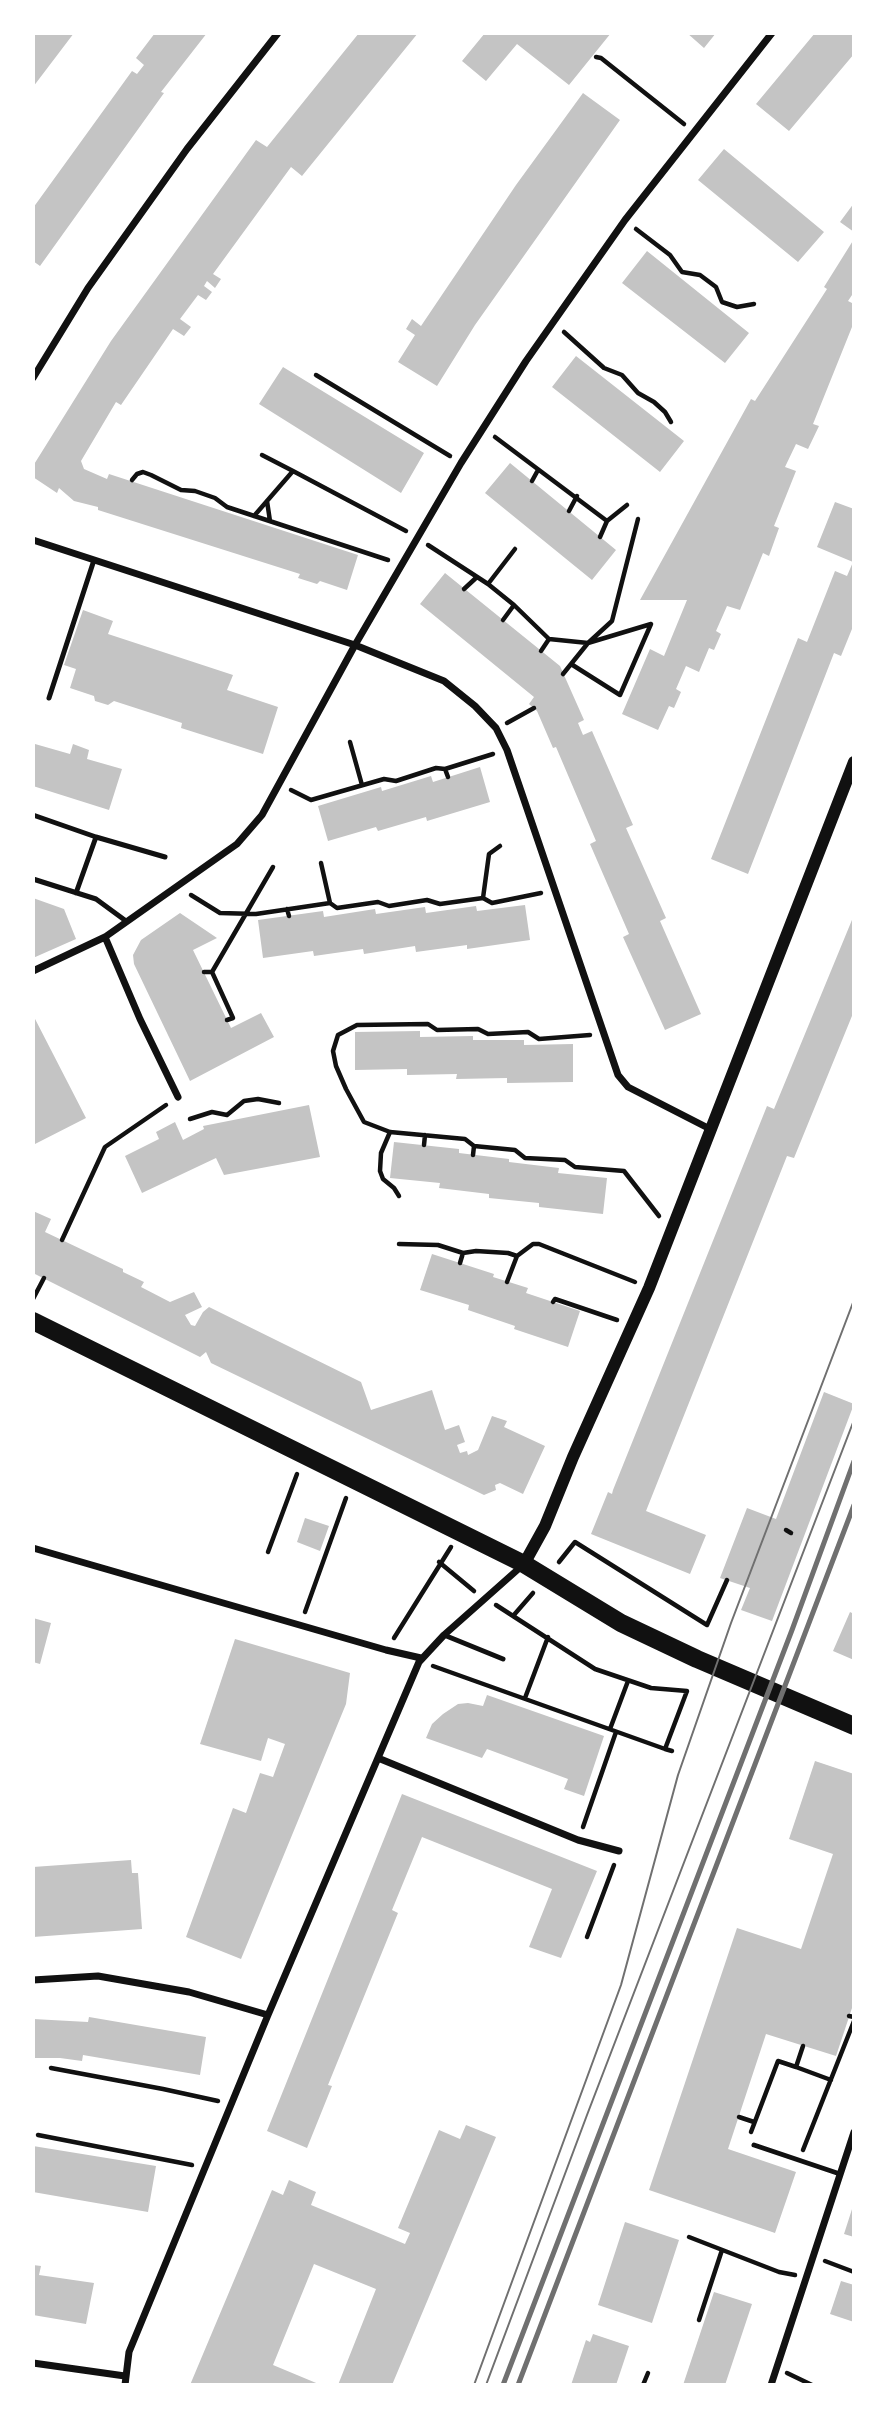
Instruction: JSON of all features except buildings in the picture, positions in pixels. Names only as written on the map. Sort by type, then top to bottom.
[{"type":"main road","points":[[33,1321],[524,1564],[621,1623],[709,1665],[854,1726]]},
{"type":"street","points":[[33,378],[88,289],[187,149],[278,33]]},
{"type":"street","points":[[33,971],[105,937],[237,844],[262,815],[355,645],[461,463],[552,322],[625,220],[772,33]]},
{"type":"street","points":[[33,540],[355,645],[444,681],[475,706],[496,728],[507,750],[603,1034],[622,1082],[710,1129]]},
{"type":"street","points":[[125,2385],[129,2353],[268,2015],[420,1660],[524,1564],[545,1525],[649,1288],[854,762]]},
{"type":"street","points":[[105,937],[140,1019],[178,1097]]},
{"type":"street","points":[[33,1548],[420,1660]]},
{"type":"street","points":[[378,1758],[578,1840],[619,1851]]},
{"type":"street","points":[[33,1980],[98,1976],[189,1992],[268,2015]]},
{"type":"street","points":[[771,2385],[854,2132]]},
{"type":"street","points":[[33,2363],[125,2376]]},
{"type":"lane","points":[[49,698],[94,560]]},
{"type":"lane","points":[[33,815],[165,857]]},
{"type":"lane","points":[[76,893],[96,837]]},
{"type":"lane","points":[[33,879],[96,899],[126,922]]},
{"type":"lane","points":[[444,1635],[503,1659]]},
{"type":"lane","points":[[754,2145],[840,2174]]},
{"type":"path","points":[[596,57],[601,58],[693,132]]},
{"type":"path","points":[[625,220],[670,255],[682,272],[700,275],[716,287],[722,302],[737,306],[754,304]]},
{"type":"path","points":[[552,322],[604,368],[622,375],[638,393],[665,412],[671,422]]},
{"type":"path","points":[[316,375],[461,463]]},
{"type":"path","points":[[483,428],[607,521]]},
{"type":"path","points":[[262,455],[418,538],[488,584],[549,639],[588,643],[651,624],[620,695],[571,664]]},
{"type":"path","points":[[532,481],[538,470]]},
{"type":"path","points":[[254,516],[293,471]]},
{"type":"path","points":[[132,480],[143,472],[181,490],[195,491],[215,498],[227,508],[403,565]]},
{"type":"path","points":[[569,511],[577,496]]},
{"type":"path","points":[[267,500],[270,521]]},
{"type":"path","points":[[600,537],[607,521],[628,505]]},
{"type":"path","points":[[563,674],[588,643],[612,621],[638,519]]},
{"type":"path","points":[[488,584],[515,550]]},
{"type":"path","points":[[464,589],[477,578]]},
{"type":"path","points":[[503,620],[514,605]]},
{"type":"path","points":[[541,651],[549,639]]},
{"type":"path","points":[[496,728],[534,708]]},
{"type":"path","points":[[350,743],[362,785]]},
{"type":"path","points":[[279,783],[311,800],[346,793],[384,779],[397,783],[436,768],[445,769],[507,750]]},
{"type":"path","points":[[445,769],[448,777]]},
{"type":"path","points":[[483,898],[489,854],[500,846]]},
{"type":"path","points":[[321,863],[330,903],[338,911],[378,902],[390,909],[427,900],[440,904],[483,898],[492,903],[556,890]]},
{"type":"path","points":[[212,972],[273,867]]},
{"type":"path","points":[[177,886],[220,913],[247,914],[330,903]]},
{"type":"path","points":[[440,904],[442,911]]},
{"type":"path","points":[[288,909],[289,916]]},
{"type":"path","points":[[204,972],[212,972]]},
{"type":"path","points":[[212,972],[233,1018],[228,1020]]},
{"type":"path","points":[[603,1034],[539,1042],[528,1032],[488,1037],[478,1029],[437,1033],[428,1024],[351,1027],[338,1035],[333,1051],[345,1088],[364,1122],[390,1132],[465,1139],[474,1146],[515,1150],[525,1161],[565,1160],[576,1167],[624,1171],[670,1231]]},
{"type":"path","points":[[386,1025],[386,1032]]},
{"type":"path","points":[[62,1240],[105,1147],[178,1097]]},
{"type":"path","points":[[190,1119],[212,1112],[227,1115],[244,1101],[258,1099],[279,1102]]},
{"type":"path","points":[[390,1132],[381,1153],[380,1171],[383,1179],[399,1196]]},
{"type":"path","points":[[424,1145],[425,1135]]},
{"type":"path","points":[[473,1155],[474,1146]]},
{"type":"path","points":[[399,1244],[438,1245],[463,1253],[476,1251],[517,1256]]},
{"type":"path","points":[[508,1282],[517,1256],[533,1244],[539,1244],[649,1288]]},
{"type":"path","points":[[460,1263],[463,1253]]},
{"type":"path","points":[[33,1299],[44,1278]]},
{"type":"path","points":[[554,1302],[555,1299],[633,1325]]},
{"type":"path","points":[[268,1552],[305,1455]]},
{"type":"path","points":[[300,1626],[353,1479]]},
{"type":"path","points":[[386,1650],[439,1562],[461,1532]]},
{"type":"path","points":[[513,1616],[575,1542],[707,1625],[727,1580]]},
{"type":"path","points":[[439,1562],[486,1599],[585,1663],[651,1688],[687,1691],[665,1749]]},
{"type":"path","points":[[525,1698],[548,1637]]},
{"type":"path","points":[[420,1660],[672,1751]]},
{"type":"path","points":[[610,1729],[628,1681]]},
{"type":"path","points":[[578,1840],[616,1732]]},
{"type":"path","points":[[587,1937],[619,1851]]},
{"type":"path","points":[[799,2161],[852,2018]]},
{"type":"path","points":[[796,2067],[803,2046]]},
{"type":"path","points":[[754,2145],[746,2143],[778,2062],[831,2080]]},
{"type":"path","points":[[51,2068],[231,2105]]},
{"type":"path","points":[[739,2117],[754,2122]]},
{"type":"path","points":[[38,2135],[205,2168]]},
{"type":"path","points":[[689,2237],[779,2272],[806,2277]]},
{"type":"path","points":[[699,2320],[723,2250]]},
{"type":"path","points":[[814,2254],[835,2266],[854,2272]]},
{"type":"path","points":[[777,2368],[812,2385]]},
{"type":"path","points":[[643,2385],[648,2374]]},
{"type":"tram line","points":[[474,2385],[621,1985],[678,1775],[731,1623],[854,1300]]},
{"type":"tram line","points":[[486,2385],[854,1420]]},
{"type":"railway","points":[[503,2385],[854,1461]]},
{"type":"railway","points":[[518,2385],[854,1505]]}]
